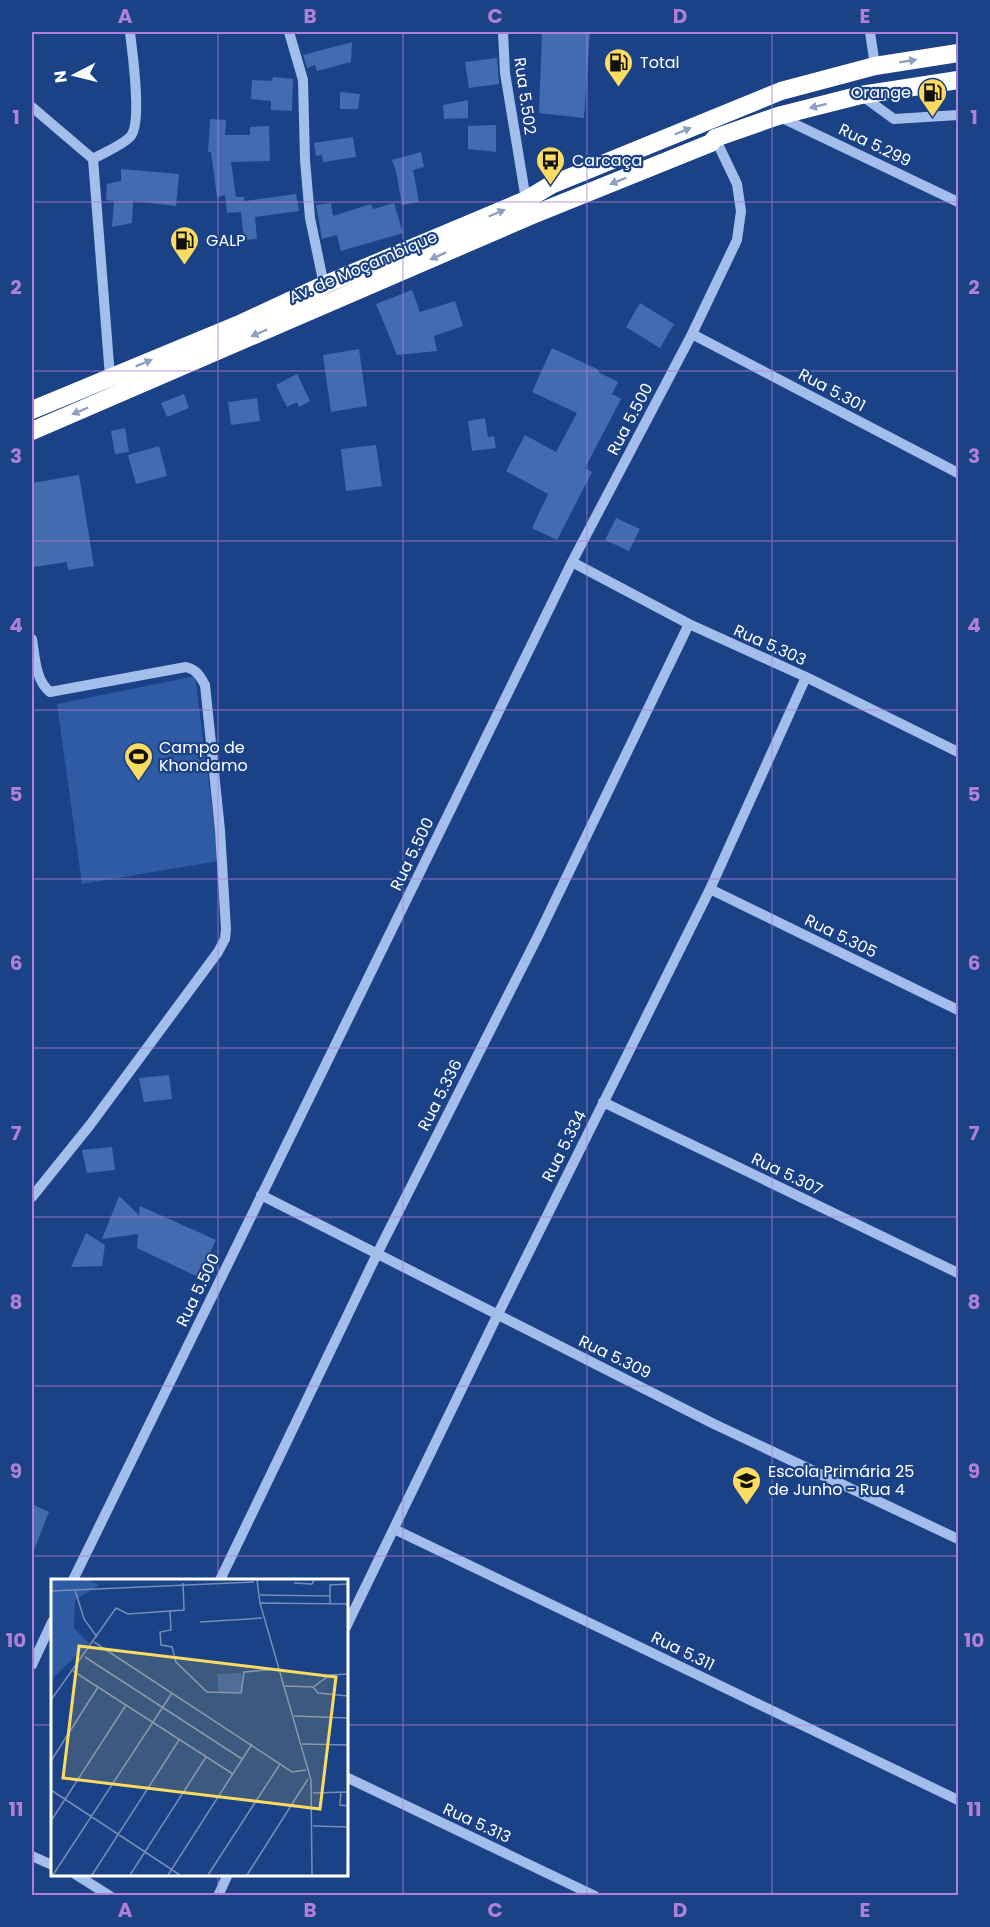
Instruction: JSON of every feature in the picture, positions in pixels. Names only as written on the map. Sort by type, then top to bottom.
[{"type":"highway","name":"Av. de Moçambique","points":[[32,410],[242,323],[324,285],[526,200],[551,185],[781,91],[875,66],[958,53]]},
{"type":"highway","name":"Av. de Moçambique","points":[[32,431],[530,216],[778,116],[861,95],[958,80]]},
{"type":"street","points":[[93,159],[129,138],[134,132],[135,76],[130,32]]},
{"type":"street","points":[[289,32],[303,80],[305,160],[310,218],[324,285]]},
{"type":"street","name":"Rua 5.502","points":[[503,32],[505,73],[526,200]]},
{"type":"street","points":[[870,32],[875,66]]},
{"type":"street","points":[[861,95],[894,119],[958,115]]},
{"type":"street","points":[[32,107],[93,159],[110,377]]},
{"type":"street","name":"Rua 5.299","points":[[778,116],[958,202]]},
{"type":"street","name":"Rua 5.500","points":[[74,1579],[572,562],[692,334],[737,240],[741,211],[737,184],[713,141]]},
{"type":"street","name":"Rua 5.301","points":[[692,334],[958,473]]},
{"type":"street","name":"Rua 5.303","points":[[572,562],[688,624],[806,677],[958,752]]},
{"type":"street","name":"Rua 5.336","points":[[221,1579],[378,1252],[538,936],[688,624]]},
{"type":"street","points":[[32,639],[40,679],[50,692],[186,667],[194,670],[200,676],[205,685],[220,830],[226,929],[225,939],[218,952],[90,1125],[32,1197]]},
{"type":"street","name":"Rua 5.334","points":[[348,1623],[497,1316],[710,888],[806,677]]},
{"type":"street","name":"Rua 5.305","points":[[710,888],[958,1010]]},
{"type":"street","name":"Rua 5.307","points":[[603,1102],[958,1272]]},
{"type":"street","name":"Rua 5.309","points":[[261,1195],[378,1252],[497,1316],[714,1424],[958,1539]]},
{"type":"street","name":"Rua 5.311","points":[[394,1529],[958,1800]]},
{"type":"street","points":[[32,1665],[51,1624]]},
{"type":"street","name":"Rua 5.313","points":[[348,1778],[595,1896]]},
{"type":"street","points":[[32,1856],[51,1865]]},
{"type":"street","points":[[79,1876],[110,1896]]},
{"type":"street","points":[[218,1896],[228,1876]]},
{"type":"shaded area","name":"Campo de Khondamo","points":[[195,676],[219,861],[82,884],[57,704]]},
{"type":"building","points":[[542,32],[590,32],[584,118],[539,113]]},
{"type":"building","points":[[352,42],[351,62],[317,71],[315,65],[307,68],[303,55]]},
{"type":"building","points":[[497,58],[499,84],[469,88],[465,62]]},
{"type":"building","points":[[273,77],[293,79],[292,111],[271,110],[271,101],[251,99],[252,80],[272,81]]},
{"type":"building","points":[[340,92],[360,94],[358,109],[340,109]]},
{"type":"building","points":[[468,100],[468,118],[444,119],[443,105]]},
{"type":"building","points":[[210,119],[226,120],[225,135],[250,135],[250,127],[269,126],[270,161],[231,162],[236,197],[244,197],[244,201],[296,194],[299,211],[255,217],[257,239],[244,240],[241,212],[227,213],[225,195],[217,197],[211,152],[208,152]]},
{"type":"building","points":[[496,125],[496,152],[468,149],[468,126]]},
{"type":"building","points":[[353,137],[356,157],[323,162],[322,155],[316,156],[314,143]]},
{"type":"building","points":[[421,152],[424,167],[413,170],[419,202],[402,205],[392,160]]},
{"type":"building","points":[[121,169],[179,174],[176,206],[133,201],[132,223],[112,227],[114,201],[106,200],[107,184],[121,181]]},
{"type":"building","points":[[331,203],[333,216],[371,204],[373,209],[394,203],[403,233],[341,251],[337,235],[322,239],[316,205]]},
{"type":"building","points":[[412,290],[420,312],[455,301],[463,326],[434,336],[437,351],[397,355],[376,304]]},
{"type":"building","points":[[640,303],[674,324],[660,348],[626,327]]},
{"type":"building","points":[[552,348],[599,370],[598,372],[618,382],[612,394],[621,399],[585,468],[592,472],[557,540],[532,528],[548,494],[506,471],[525,435],[556,452],[577,413],[532,392]]},
{"type":"building","points":[[359,349],[367,406],[331,412],[323,355]]},
{"type":"building","points":[[297,374],[310,401],[299,407],[297,402],[287,407],[276,385]]},
{"type":"building","points":[[184,394],[189,408],[167,417],[161,403]]},
{"type":"building","points":[[257,398],[260,421],[231,425],[228,402]]},
{"type":"building","points":[[485,418],[488,437],[494,436],[496,448],[472,451],[468,421]]},
{"type":"building","points":[[125,428],[129,452],[115,454],[111,431]]},
{"type":"building","points":[[376,445],[382,486],[346,491],[341,449]]},
{"type":"building","points":[[159,446],[167,476],[136,484],[128,455]]},
{"type":"building","points":[[79,475],[94,566],[68,570],[67,562],[34,567],[32,483]]},
{"type":"building","points":[[616,518],[640,529],[629,551],[605,540]]},
{"type":"building","points":[[169,1075],[172,1099],[144,1102],[139,1078]]},
{"type":"building","points":[[112,1147],[115,1170],[87,1173],[82,1150]]},
{"type":"building","points":[[119,1196],[139,1215],[140,1206],[216,1240],[198,1277],[137,1248],[138,1234],[102,1239]]},
{"type":"building","points":[[86,1233],[105,1245],[102,1266],[71,1267]]},
{"type":"building","points":[[32,1504],[49,1512],[32,1555]]},
{"type":"place","name":"Total","points":[[619,88]]},
{"type":"place","name":"Orange","points":[[932,118]]},
{"type":"place","name":"Carcaça","points":[[551,186]]},
{"type":"place","name":"GALP","points":[[185,266]]},
{"type":"place","name":"Campo de Khondamo","points":[[138,782]]},
{"type":"place","name":"Escola Primária 25 de Junho - Rua 4","points":[[747,1506]]}]
